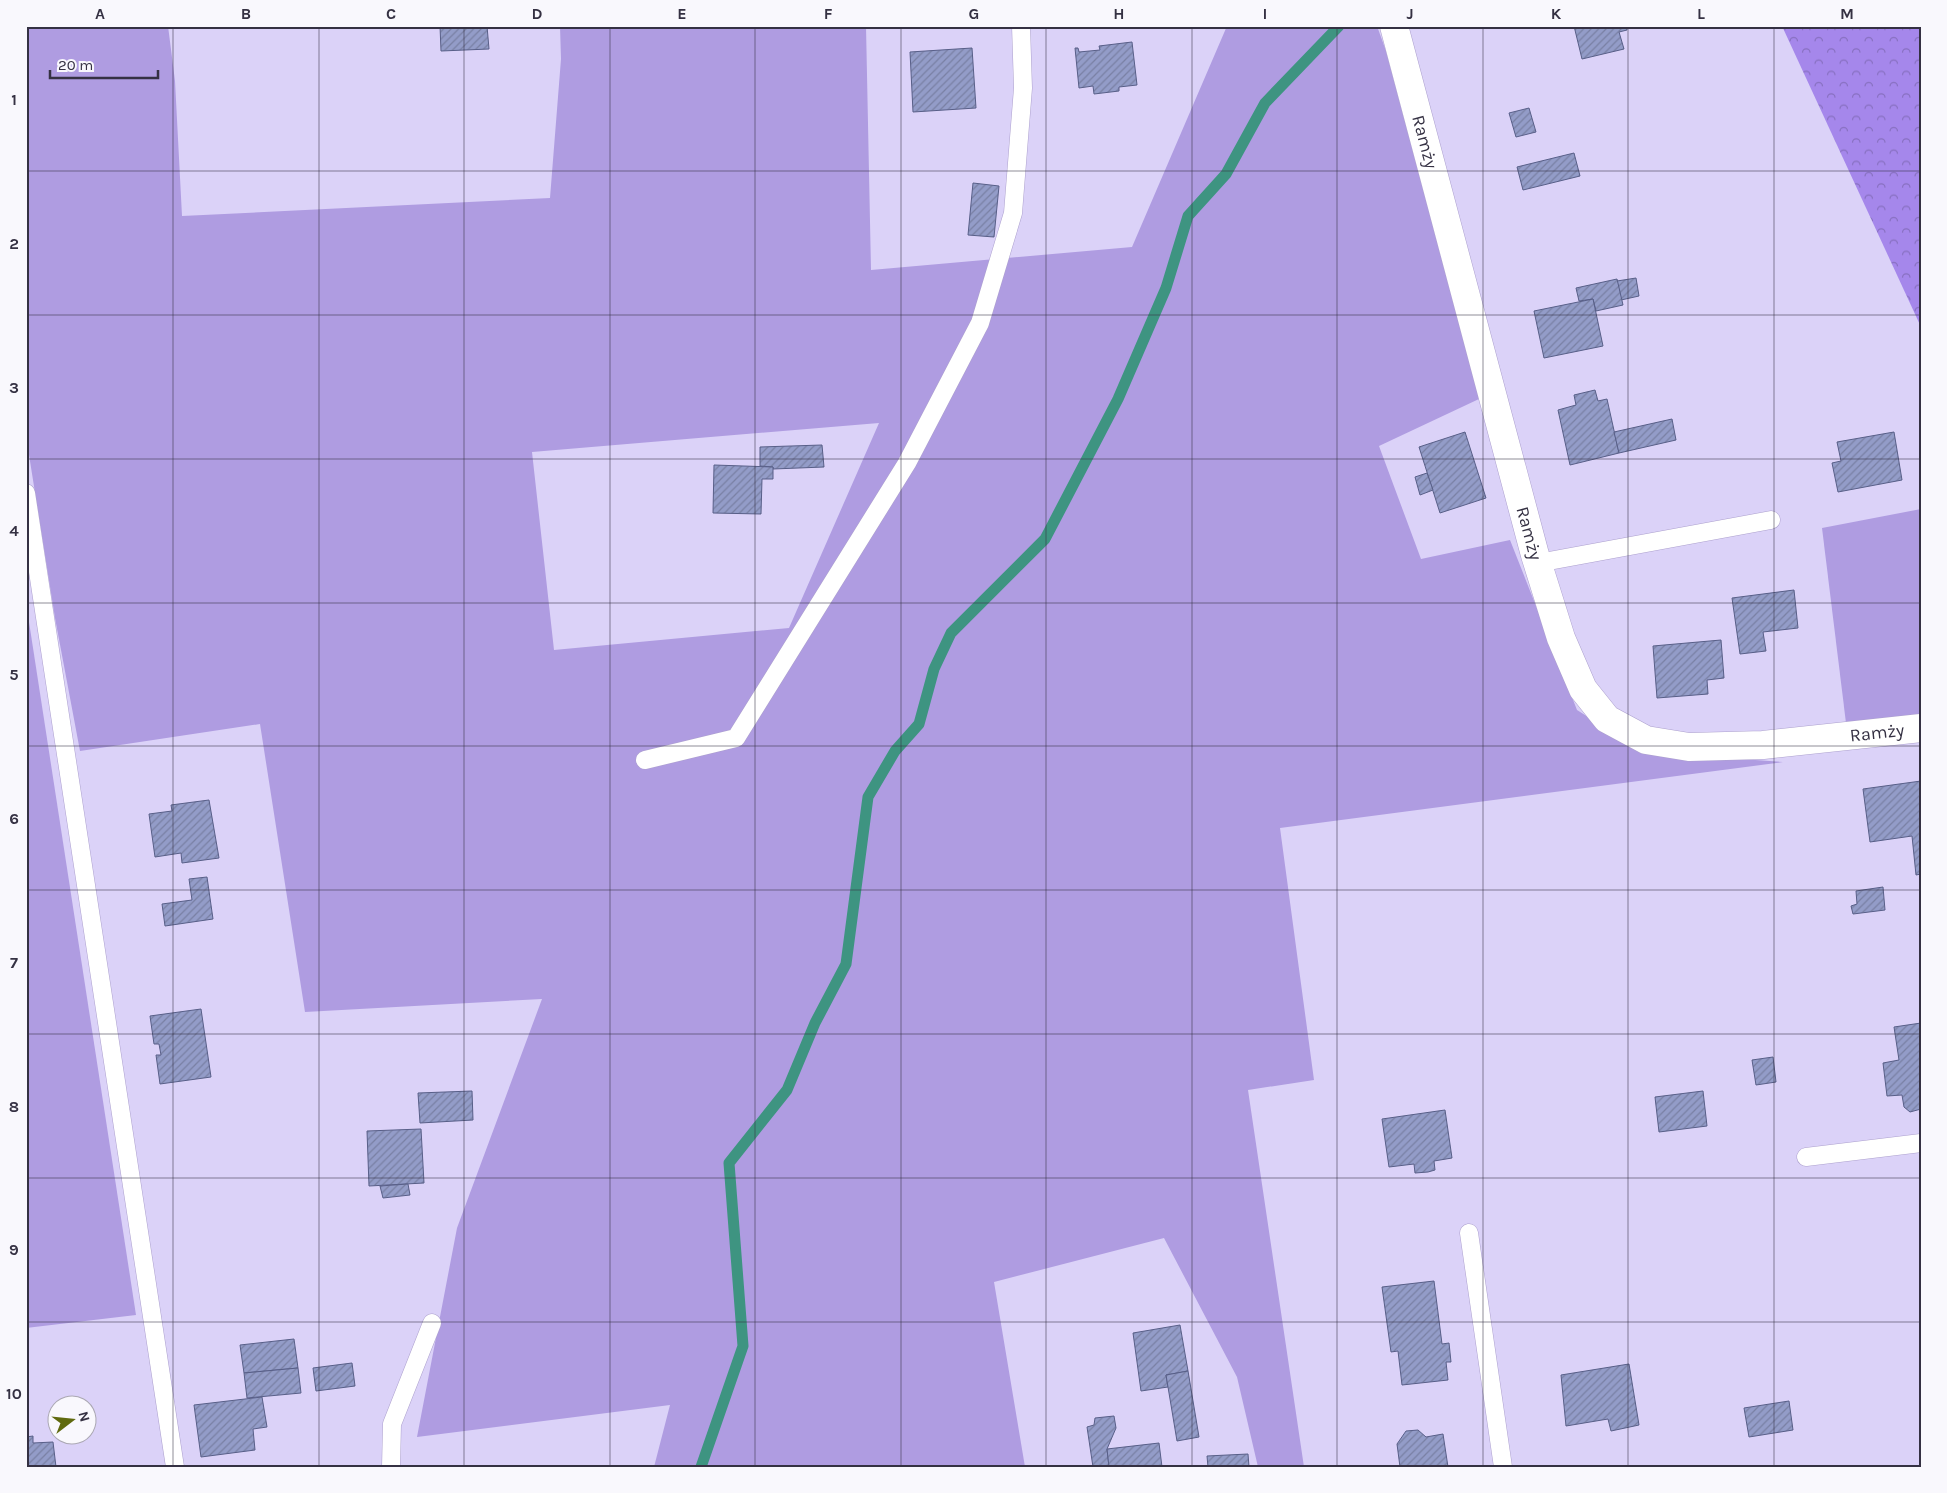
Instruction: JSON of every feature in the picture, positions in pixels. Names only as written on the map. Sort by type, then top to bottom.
[{"type":"street","name":"Ramży","points":[[1394,26],[1538,563],[1561,638],[1583,689],[1607,720],[1646,740],[1689,747],[1763,745],[1921,728]]},
{"type":"lane","points":[[645,760],[736,738],[907,462],[980,323],[1013,213],[1023,88],[1021,26]]},
{"type":"lane","points":[[26,492],[175,1467]]},
{"type":"lane","points":[[1538,563],[1771,520]]},
{"type":"lane","points":[[1806,1158],[1921,1143]]},
{"type":"lane","points":[[1469,1233],[1503,1467]]},
{"type":"lane","points":[[391,1467],[392,1424],[432,1323]]},
{"type":"shaded area","points":[[26,26],[168,26],[175,81],[182,216],[550,198],[561,59],[560,26],[866,26],[871,270],[1132,247],[1227,26],[1377,26],[1386,51],[1479,399],[1379,446],[1421,559],[1510,540],[1577,710],[1643,752],[1783,762],[1280,828],[1314,1080],[1248,1090],[1304,1467],[1258,1467],[1237,1377],[1164,1238],[994,1282],[1025,1467],[654,1467],[670,1405],[417,1437],[457,1228],[542,999],[305,1012],[260,724],[80,751],[55,618],[26,436]],"holes":[[[879,423],[789,628],[554,650],[532,452]]]},
{"type":"shaded area","points":[[1921,509],[1921,715],[1846,723],[1822,528]]},
{"type":"shaded area","points":[[26,622],[29,622],[136,1315],[26,1328]]},
{"type":"green space","points":[[1782,26],[1921,26],[1921,327]]},
{"type":"building","points":[[440,26],[487,26],[489,49],[441,51]]},
{"type":"building","points":[[1574,26],[1626,26],[1627,30],[1619,32],[1624,49],[1582,59]]},
{"type":"building","points":[[1132,42],[1137,85],[1119,87],[1119,91],[1094,94],[1093,86],[1079,88],[1075,48],[1078,48],[1079,52],[1100,50],[1099,46]]},
{"type":"building","points":[[972,48],[976,108],[913,112],[910,52]]},
{"type":"building","points":[[1529,108],[1536,132],[1516,137],[1509,113]]},
{"type":"building","points":[[1574,153],[1580,176],[1523,190],[1517,167]]},
{"type":"building","points":[[973,183],[999,186],[994,237],[968,235]]},
{"type":"building","points":[[1636,278],[1639,296],[1621,300],[1617,281]]},
{"type":"building","points":[[1617,279],[1623,305],[1596,311],[1593,299],[1579,301],[1576,288]]},
{"type":"building","points":[[1593,299],[1603,346],[1544,358],[1534,311]]},
{"type":"building","points":[[1595,390],[1598,401],[1607,399],[1619,453],[1570,465],[1558,410],[1576,405],[1574,395]]},
{"type":"building","points":[[1672,419],[1676,440],[1619,453],[1614,432]]},
{"type":"building","points":[[1465,432],[1486,498],[1440,513],[1419,447]]},
{"type":"building","points":[[1894,432],[1902,480],[1838,492],[1832,463],[1841,461],[1837,442]]},
{"type":"building","points":[[822,445],[824,467],[773,469],[773,467],[760,466],[760,447]]},
{"type":"building","points":[[714,465],[773,467],[773,479],[762,479],[761,514],[713,513]]},
{"type":"building","points":[[1427,473],[1433,490],[1420,495],[1415,477]]},
{"type":"building","points":[[1794,590],[1798,628],[1763,632],[1766,651],[1740,654],[1732,598]]},
{"type":"building","points":[[1721,640],[1724,678],[1707,680],[1708,694],[1657,698],[1653,646]]},
{"type":"building","points":[[1921,781],[1921,874],[1916,875],[1912,836],[1870,842],[1863,789]]},
{"type":"building","points":[[209,800],[219,858],[182,863],[181,853],[155,857],[149,814],[172,811],[171,805]]},
{"type":"building","points":[[207,877],[213,919],[165,926],[162,904],[192,900],[189,879]]},
{"type":"building","points":[[1883,887],[1885,910],[1853,914],[1851,906],[1857,904],[1856,891]]},
{"type":"building","points":[[201,1009],[211,1077],[160,1084],[156,1055],[161,1055],[159,1044],[154,1044],[150,1016]]},
{"type":"building","points":[[1921,1023],[1921,1109],[1910,1112],[1904,1107],[1902,1095],[1887,1096],[1883,1063],[1899,1060],[1894,1027]]},
{"type":"building","points":[[1773,1057],[1776,1082],[1756,1085],[1752,1060]]},
{"type":"building","points":[[472,1091],[473,1120],[420,1123],[418,1093]]},
{"type":"building","points":[[1703,1091],[1707,1126],[1659,1132],[1655,1097]]},
{"type":"building","points":[[1445,1110],[1452,1158],[1434,1161],[1435,1170],[1428,1172],[1415,1173],[1414,1164],[1389,1167],[1382,1119]]},
{"type":"building","points":[[421,1129],[424,1183],[369,1186],[367,1131]]},
{"type":"building","points":[[408,1184],[410,1195],[383,1198],[380,1186]]},
{"type":"building","points":[[1434,1281],[1442,1344],[1449,1343],[1451,1362],[1446,1362],[1448,1380],[1402,1385],[1398,1351],[1391,1352],[1382,1287]]},
{"type":"building","points":[[1180,1325],[1188,1371],[1166,1375],[1168,1387],[1141,1391],[1133,1333]]},
{"type":"building","points":[[294,1339],[298,1368],[244,1373],[240,1345]]},
{"type":"building","points":[[352,1363],[355,1386],[316,1391],[313,1368]]},
{"type":"building","points":[[1629,1364],[1639,1425],[1611,1431],[1608,1419],[1566,1426],[1561,1375]]},
{"type":"building","points":[[298,1368],[301,1393],[247,1398],[244,1373]]},
{"type":"building","points":[[1188,1371],[1199,1437],[1177,1441],[1166,1375]]},
{"type":"building","points":[[262,1397],[267,1427],[253,1429],[255,1450],[201,1457],[194,1405]]},
{"type":"building","points":[[1789,1401],[1793,1430],[1749,1437],[1744,1408]]},
{"type":"building","points":[[1114,1416],[1116,1428],[1107,1449],[1109,1467],[1093,1467],[1087,1427],[1094,1425],[1095,1418]]},
{"type":"building","points":[[1418,1430],[1426,1437],[1443,1434],[1448,1467],[1400,1467],[1397,1444],[1406,1431]]},
{"type":"building","points":[[33,1436],[33,1443],[48,1442],[48,1446],[53,1446],[56,1467],[26,1467],[26,1437]]},
{"type":"building","points":[[1159,1443],[1162,1467],[1109,1467],[1107,1449]]},
{"type":"building","points":[[1248,1454],[1249,1467],[1208,1467],[1207,1456]]},
{"type":"waterway","points":[[701,1467],[743,1346],[729,1163],[787,1090],[815,1023],[846,964],[868,797],[895,751],[919,724],[934,669],[951,633],[1045,539],[1118,399],[1166,288],[1188,216],[1226,174],[1265,103],[1339,26]]}]
